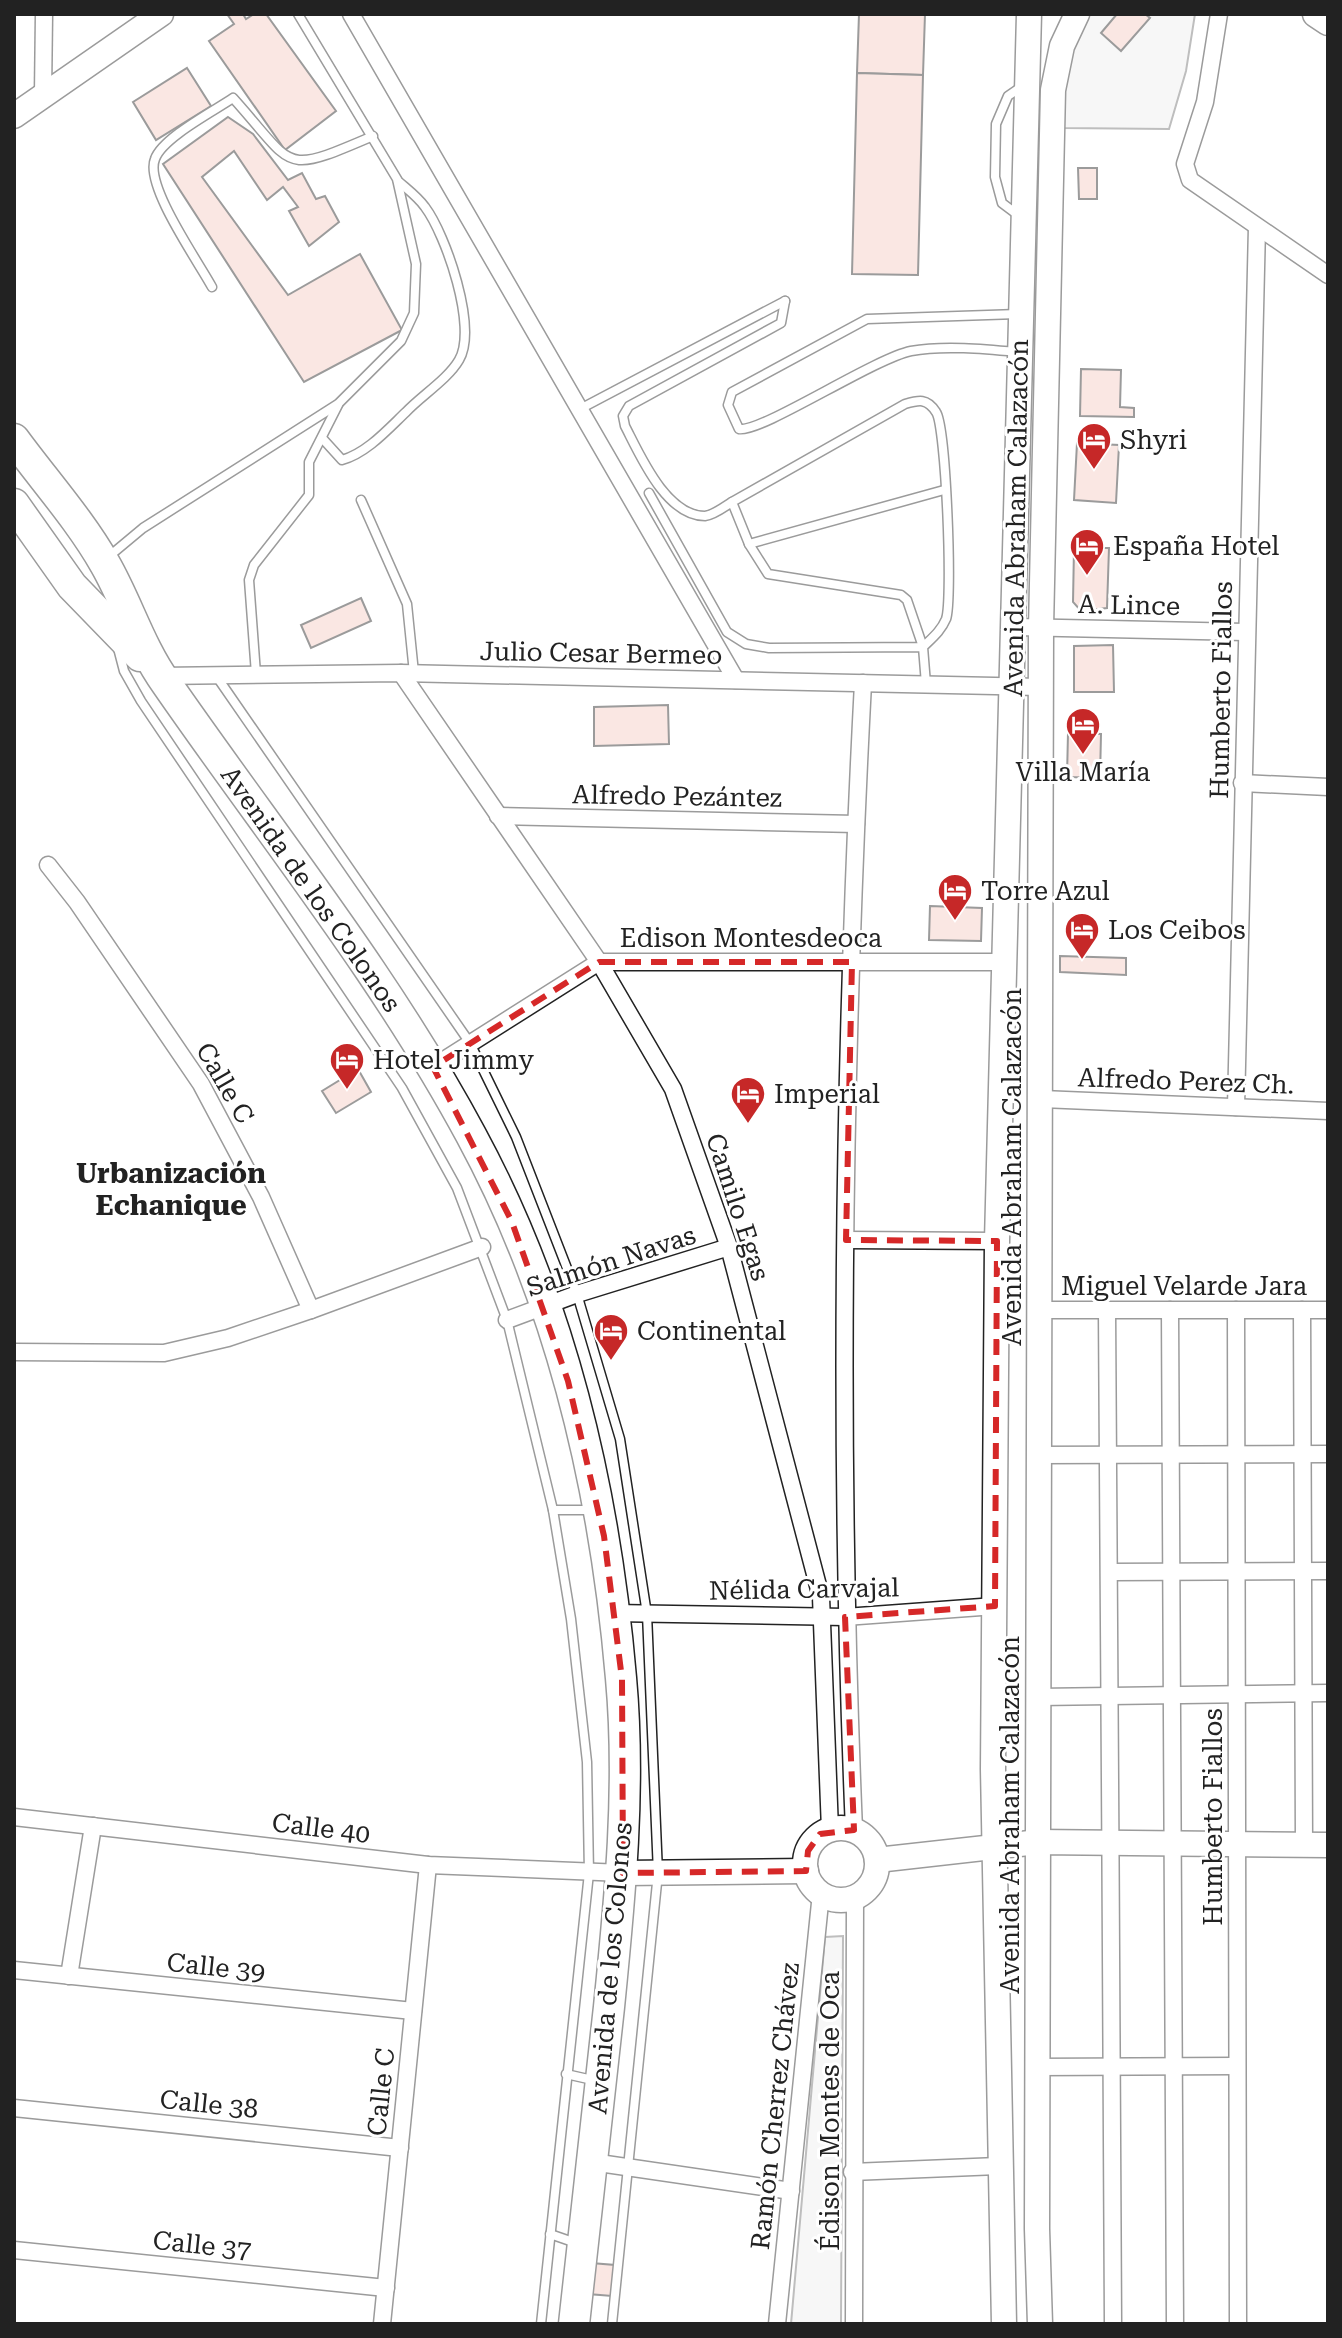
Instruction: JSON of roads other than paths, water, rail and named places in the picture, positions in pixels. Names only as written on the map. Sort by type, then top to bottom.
[{"type":"highway","name":"Avenida de los Colonos","points":[[14,439],[104,561],[160,676]]},
{"type":"highway","name":"Avenida de los Colonos","points":[[14,504],[72,586],[160,676],[371,972],[433,1067],[512,1222],[545,1308],[572,1394],[599,1510],[622,1679],[623,1873],[574,2324]]},
{"type":"main road","points":[[14,116],[161,14]]},
{"type":"main road","name":"Avenida Abraham Calazacón","points":[[1004,2324],[998,2166],[995,1844],[997,1241],[1009,686],[1029,14]]},
{"type":"main road","name":"Avenida Abraham Calazacón","points":[[1040,2324],[1037,2067],[1041,628],[1050,143],[1057,65],[1077,14]]},
{"type":"main road","points":[[1316,14],[1328,22]]},
{"type":"main road","points":[[830,1830],[854,1830],[870,1842],[877,1860],[873,1883],[855,1898],[836,1900],[821,1893],[806,1871],[805,1861],[813,1842],[830,1830]]},
{"type":"main road","points":[[877,1860],[995,1844],[1038,1842],[1316,1845]]},
{"type":"main road","points":[[623,1873],[806,1871]]},
{"type":"street","points":[[43,94],[44,14]]},
{"type":"street","points":[[351,14],[580,409],[642,497],[736,680]]},
{"type":"street","points":[[1219,14],[1205,102],[1185,164],[1190,180],[1328,275]]},
{"type":"street","name":"Humberto Fiallos","points":[[1236,1107],[1257,227]]},
{"type":"street","name":"A. Lince","points":[[1011,627],[1245,632]]},
{"type":"street","name":"Julio Cesar Bermeo","points":[[160,676],[407,673],[1041,687]]},
{"type":"street","name":"Camilo Egas","points":[[407,673],[498,816],[599,962],[673,1089],[729,1247],[821,1597],[830,1830]]},
{"type":"street","points":[[854,1830],[845,1617],[846,1240],[856,824],[863,683]]},
{"type":"street","points":[[1242,783],[1328,787]]},
{"type":"street","name":"Alfredo Pezántez","points":[[498,816],[856,824]]},
{"type":"street","name":"Calle C","points":[[48,865],[77,902],[201,1084],[261,1197],[311,1310]]},
{"type":"street","name":"Edison Montesdeoca","points":[[433,1067],[599,962],[1003,962]]},
{"type":"street","name":"Alfredo Perez Ch.","points":[[1042,1099],[1328,1111]]},
{"type":"street","points":[[846,1240],[997,1241]]},
{"type":"street","points":[[14,1352],[164,1353],[228,1338],[482,1247]]},
{"type":"street","name":"Salmón Navas","points":[[507,1320],[577,1294],[729,1247]]},
{"type":"street","name":"Miguel Velarde Jara","points":[[1039,1310],[1328,1310]]},
{"type":"street","points":[[1107,1310],[1113,1696],[1110,2066],[1113,2324]]},
{"type":"street","points":[[1170,1310],[1175,2324]]},
{"type":"street","name":"Humberto Fiallos","points":[[1236,1310],[1238,1844],[1235,2066],[1238,2324]]},
{"type":"street","points":[[1302,1310],[1303,1693],[1316,1845]]},
{"type":"street","points":[[1039,1455],[1328,1454]]},
{"type":"street","points":[[1112,1572],[1328,1571]]},
{"type":"street","name":"Nélida Carvajal","points":[[613,1613],[845,1617],[995,1606]]},
{"type":"street","points":[[1038,1697],[1328,1693]]},
{"type":"street","name":"Calle 40","points":[[14,1817],[428,1865],[623,1873]]},
{"type":"street","points":[[69,1976],[93,1826]]},
{"type":"street","name":"Calle C","points":[[382,2324],[428,1865]]},
{"type":"street","name":"Ramón Cherrez Chávez","points":[[777,2324],[821,1893]]},
{"type":"street","name":"Édison Montes de Oca","points":[[854,2324],[855,1898]]},
{"type":"street","name":"Calle 39","points":[[14,1970],[413,2011]]},
{"type":"street","points":[[1037,2067],[1235,2066]]},
{"type":"street","name":"Calle 38","points":[[14,2108],[400,2148]]},
{"type":"street","points":[[592,2162],[791,2191]]},
{"type":"street","points":[[852,2172],[998,2166]]},
{"type":"street","name":"Calle 37","points":[[14,2250],[386,2288]]},
{"type":"lane","points":[[104,561],[143,528],[338,404],[401,341],[414,313],[416,264],[397,179],[298,14]]},
{"type":"lane","points":[[212,287],[154,184],[154,159],[166,144],[233,98],[280,154],[298,162],[317,160],[373,136]]},
{"type":"lane","points":[[322,438],[342,460],[352,457],[385,432],[459,359],[465,333],[462,303],[447,254],[426,207],[397,179]]},
{"type":"lane","points":[[580,409],[785,301],[781,323],[629,406],[623,416],[625,426],[658,488],[690,514],[708,516],[905,404],[921,399],[938,414],[945,442],[949,603],[939,631],[923,647],[769,648],[746,644],[727,632],[642,497],[658,488]]},
{"type":"lane","points":[[1020,353],[912,351],[799,402],[751,430],[739,429],[728,405],[732,392],[867,319],[1021,314]]},
{"type":"lane","points":[[256,674],[249,580],[254,565],[309,495],[309,462],[338,404]]},
{"type":"lane","points":[[749,544],[944,490]]},
{"type":"lane","points":[[361,500],[407,604],[407,673]]},
{"type":"lane","points":[[732,502],[761,568],[777,577],[901,595],[907,600],[923,647],[926,684]]},
{"type":"lane","points":[[113,628],[124,671],[141,701],[402,1088],[457,1188],[482,1247],[507,1320],[553,1510],[571,1619],[587,1762],[589,1873],[541,2324]]},
{"type":"lane","points":[[216,675],[470,1043],[516,1137],[577,1294],[620,1439],[647,1614],[658,1873],[612,2324]]},
{"type":"lane","points":[[553,1510],[599,1510]]},
{"type":"lane","points":[[566,2074],[601,2083]]},
{"type":"lane","points":[[550,2234],[583,2245]]},
{"type":"place","name":"Shyri","points":[[1094,471]]},
{"type":"place","name":"España Hotel","points":[[1087,577]]},
{"type":"place","name":"Villa María","points":[[1083,756]]},
{"type":"place","name":"Torre Azul","points":[[955,922]]},
{"type":"place","name":"Los Ceibos","points":[[1082,961]]},
{"type":"place","name":"Hotel Jimmy","points":[[347,1091]]},
{"type":"place","name":"Imperial","points":[[748,1125]]},
{"type":"place","name":"Continental","points":[[611,1362]]},
{"type":"district","name":"Urbanización Echanique","points":[[171,1189]]}]
